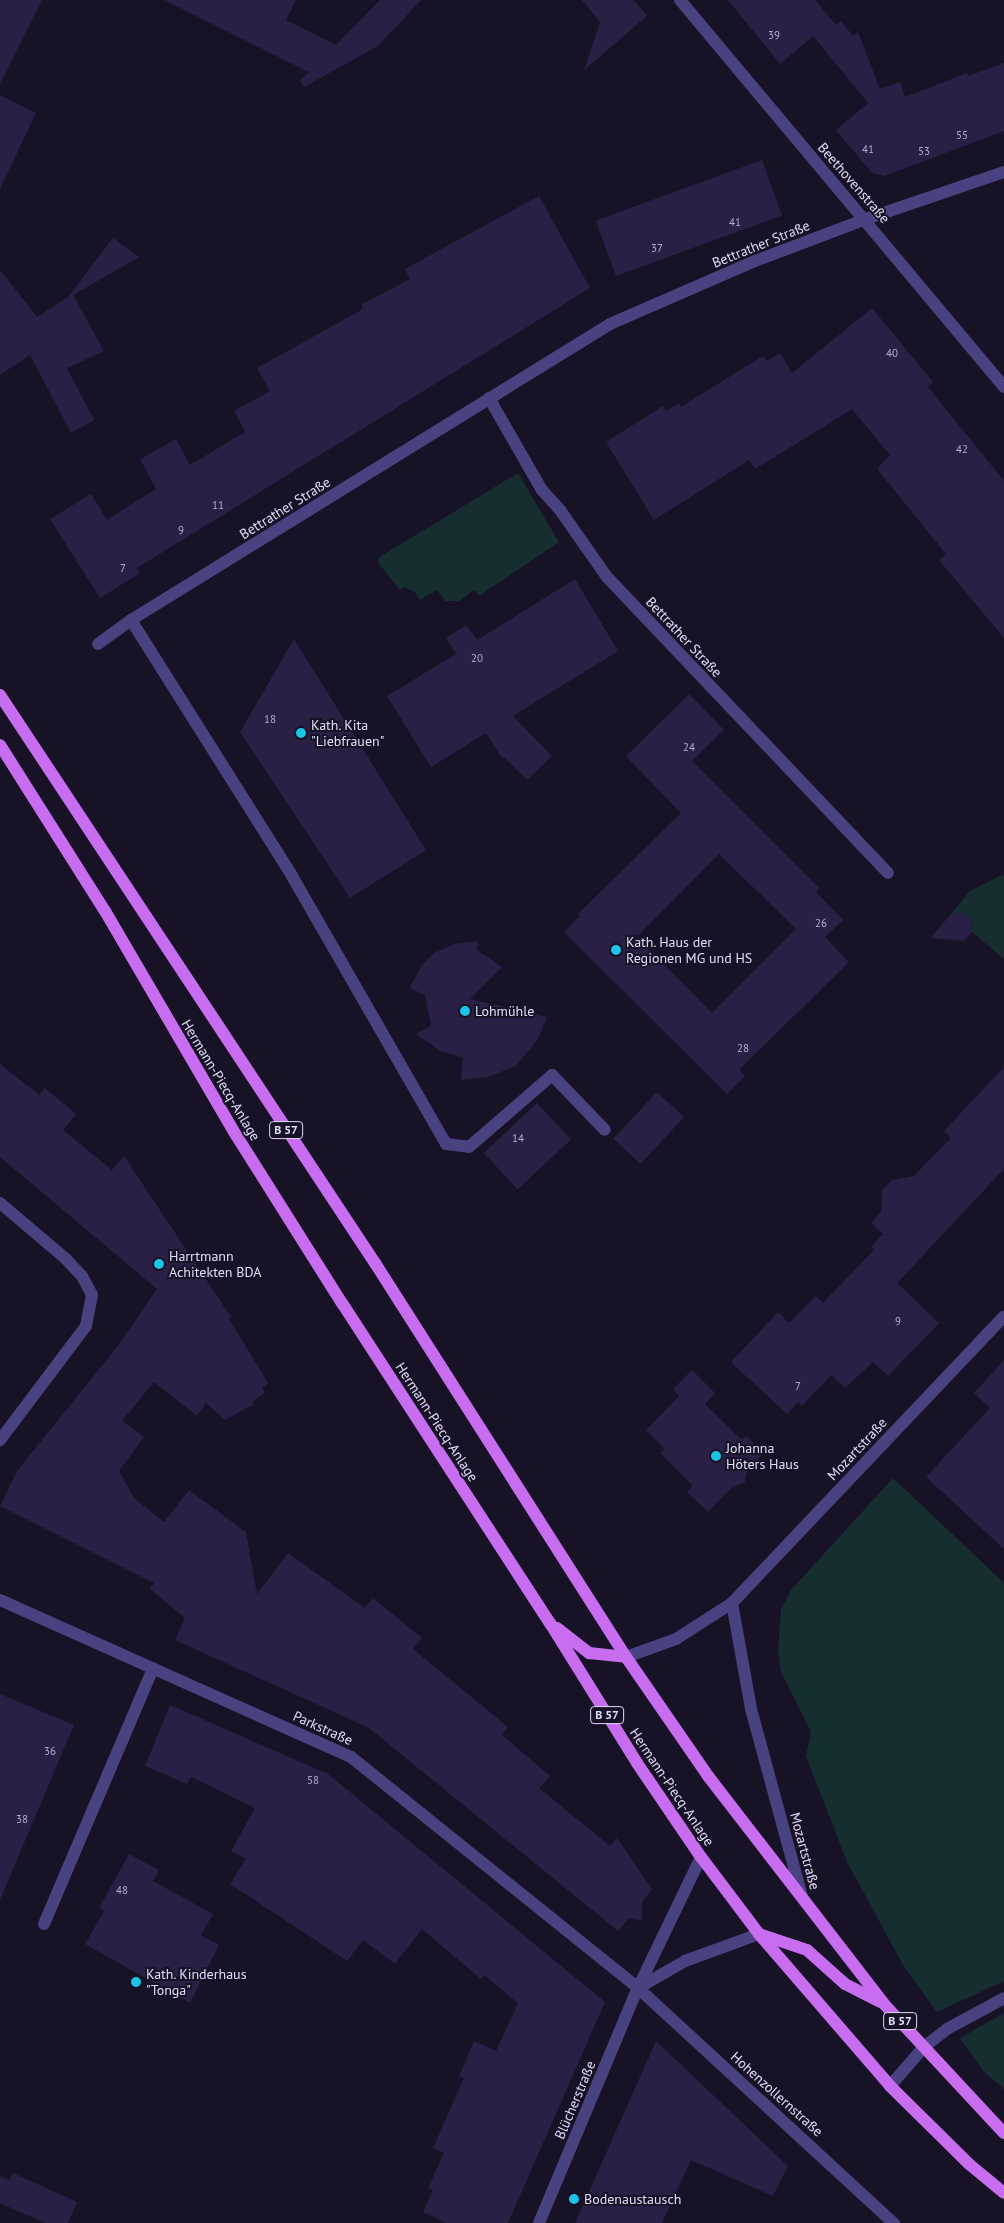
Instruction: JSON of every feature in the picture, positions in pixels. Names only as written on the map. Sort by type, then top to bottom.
[{"type":"main road","name":"Hermann-Piecq-Anlage","points":[[0,695],[375,1263],[626,1657],[708,1776],[804,1902]]},
{"type":"main road","name":"Hermann-Piecq-Anlage","points":[[0,745],[105,911],[236,1135],[550,1623],[637,1763],[701,1857],[759,1934],[890,2086]]},
{"type":"main road","points":[[550,1623],[589,1653],[626,1657]]},
{"type":"main road","name":"B 57","points":[[804,1902],[884,2004],[1004,2133]]},
{"type":"main road","points":[[759,1934],[807,1950],[845,1984],[884,2004]]},
{"type":"main road","name":"B 57","points":[[890,2086],[969,2164],[1004,2193]]},
{"type":"street","name":"Beethovenstraße","points":[[680,0],[866,219],[1004,387]]},
{"type":"street","name":"Bettrather Straße","points":[[98,644],[131,620],[610,324],[756,261],[866,219],[1004,172]]},
{"type":"street","name":"Bettrather Straße","points":[[489,398],[542,490],[560,510],[607,577],[888,873]]},
{"type":"street","points":[[131,620],[292,876],[446,1144],[469,1148],[552,1075],[605,1130]]},
{"type":"street","points":[[0,1203],[66,1259],[82,1276],[92,1296],[86,1326],[0,1440]]},
{"type":"street","name":"Mozartstraße","points":[[626,1657],[676,1639],[732,1603],[1004,1316]]},
{"type":"street","name":"Parkstraße","points":[[0,1600],[351,1756],[638,1988]]},
{"type":"street","name":"Mozartstraße","points":[[732,1603],[751,1709],[804,1902]]},
{"type":"street","points":[[44,1924],[153,1668]]},
{"type":"street","name":"Blücherstraße","points":[[539,2223],[638,1988],[701,1857]]},
{"type":"street","points":[[638,1988],[685,1961],[759,1934]]},
{"type":"street","name":"Hohenzollernstraße","points":[[638,1988],[894,2223]]},
{"type":"street","points":[[890,2086],[924,2047],[947,2029],[1004,1998]]},
{"type":"green space","points":[[518,473],[559,542],[479,596],[474,590],[459,601],[445,601],[437,590],[420,600],[415,592],[404,587],[400,590],[379,564],[378,558]]},
{"type":"green space","points":[[1004,874],[1004,959],[972,932],[971,920],[963,913],[952,913],[970,891]]},
{"type":"green space","points":[[893,1478],[1004,1583],[1004,1981],[937,2012],[903,1965],[847,1862],[806,1756],[811,1732],[781,1672],[778,1651],[781,1609],[791,1590]]},
{"type":"green space","points":[[1004,2013],[1004,2089],[984,2072],[960,2038]]},
{"type":"building","points":[[0,0],[42,0],[0,84]]},
{"type":"building","points":[[164,0],[296,0],[286,20],[336,45],[380,0],[421,0],[378,46],[304,87],[300,81],[309,72]]},
{"type":"building","points":[[582,0],[634,0],[647,16],[584,70],[600,22]]},
{"type":"building","points":[[728,0],[815,0],[836,25],[841,21],[853,36],[858,32],[880,89],[900,82],[905,97],[967,73],[968,76],[1004,63],[1004,131],[884,176],[872,173],[836,130],[868,103],[813,36],[780,64]]},
{"type":"building","points":[[0,95],[36,113],[0,189]]},
{"type":"building","points":[[762,160],[782,215],[616,276],[596,221]]},
{"type":"building","points":[[539,196],[590,288],[137,568],[140,573],[100,598],[50,519],[91,494],[107,520],[156,489],[140,459],[176,439],[190,465],[245,432],[234,411],[270,391],[257,368],[363,309],[361,305],[410,279],[405,269]]},
{"type":"building","points":[[113,238],[139,257],[73,295],[104,351],[67,368],[94,420],[71,433],[30,355],[0,375],[0,270],[37,317],[68,297]]},
{"type":"building","points":[[872,308],[933,382],[928,387],[1004,481],[1004,638],[939,560],[946,554],[877,469],[890,455],[852,409],[755,469],[749,460],[654,520],[606,442],[663,406],[666,411],[679,403],[681,407],[763,356],[767,361],[780,353],[792,373]]},
{"type":"building","points":[[575,579],[618,651],[513,716],[552,756],[527,780],[504,757],[502,758],[486,733],[431,767],[387,696],[456,654],[446,638],[466,625],[477,640]]},
{"type":"building","points":[[294,639],[426,850],[350,898],[240,732]]},
{"type":"building","name":"Kath. Haus der Regionen MG und HS","points":[[689,694],[724,730],[692,761],[819,888],[816,892],[843,920],[825,937],[849,962],[739,1070],[745,1076],[727,1094],[564,932],[580,916],[578,914],[681,813],[626,756]],"holes":[[[719,854],[796,929],[712,1013],[637,937]]]},
{"type":"building","points":[[952,913],[963,913],[971,920],[972,932],[964,941],[930,938]]},
{"type":"building","name":"Lohmühle","points":[[478,941],[477,950],[502,967],[470,999],[547,1017],[538,1039],[516,1066],[488,1077],[461,1080],[463,1058],[439,1050],[416,1034],[431,1026],[425,995],[410,988],[421,966],[434,953],[454,944]]},
{"type":"building","points":[[0,1064],[39,1095],[45,1088],[76,1114],[63,1130],[112,1170],[124,1156],[231,1317],[229,1319],[268,1383],[262,1388],[265,1393],[252,1402],[254,1404],[225,1420],[206,1403],[197,1416],[154,1382],[122,1421],[144,1437],[119,1471],[134,1498],[164,1522],[189,1490],[246,1532],[257,1594],[288,1553],[365,1608],[373,1598],[422,1638],[413,1649],[508,1727],[502,1735],[550,1776],[539,1788],[610,1846],[617,1838],[652,1889],[642,1902],[642,1921],[629,1918],[618,1931],[369,1728],[175,1640],[185,1618],[150,1589],[154,1583],[0,1506],[17,1471],[117,1347],[157,1289],[0,1157]]},
{"type":"building","points":[[1004,1067],[1004,1169],[897,1283],[939,1323],[888,1376],[873,1362],[845,1388],[831,1375],[802,1406],[798,1402],[787,1414],[731,1362],[778,1312],[789,1323],[816,1296],[823,1303],[874,1250],[871,1247],[883,1234],[871,1223],[881,1212],[882,1190],[892,1180],[914,1176],[951,1138],[944,1131]]},
{"type":"building","points":[[657,1092],[684,1117],[640,1164],[613,1139]]},
{"type":"building","points":[[537,1103],[571,1140],[518,1189],[484,1153]]},
{"type":"building","points":[[1004,1360],[1004,1549],[926,1477],[990,1408],[974,1393]]},
{"type":"building","points":[[692,1370],[715,1393],[705,1404],[742,1440],[746,1436],[764,1453],[747,1471],[745,1482],[730,1489],[708,1512],[687,1492],[693,1486],[660,1453],[665,1449],[646,1430],[679,1396],[673,1389]]},
{"type":"building","points":[[0,1694],[74,1725],[0,1900]]},
{"type":"building","points":[[170,1705],[328,1774],[605,2002],[508,2223],[446,2223],[423,2212],[433,2190],[428,2188],[444,2153],[433,2148],[464,2078],[459,2076],[474,2041],[496,2051],[518,2003],[484,1975],[481,1979],[422,1929],[395,1964],[363,1940],[347,1961],[230,1884],[246,1859],[231,1851],[255,1808],[191,1777],[187,1784],[145,1766]]},
{"type":"building","points":[[129,1854],[159,1870],[153,1881],[213,1914],[201,1935],[219,1945],[190,2003],[85,1944],[104,1911],[99,1908]]},
{"type":"building","points":[[656,2041],[788,2166],[773,2196],[691,2160],[662,2223],[575,2223]]},
{"type":"building","points":[[13,2173],[77,2202],[68,2223],[45,2223],[0,2203],[0,2176],[9,2180]]},
{"type":"place","name":"Kath. Kita \"Liebfrauen\"","points":[[301,733]]},
{"type":"place","name":"Kath. Haus der Regionen MG und HS","points":[[616,950]]},
{"type":"place","name":"Lohmühle","points":[[465,1011]]},
{"type":"place","name":"Harrtmann Achitekten BDA","points":[[159,1264]]},
{"type":"place","name":"Johanna Höters Haus","points":[[716,1456]]},
{"type":"place","name":"Kath. Kinderhaus \"Tonga\"","points":[[136,1982]]},
{"type":"place","name":"Bodenaustausch","points":[[574,2199]]}]
